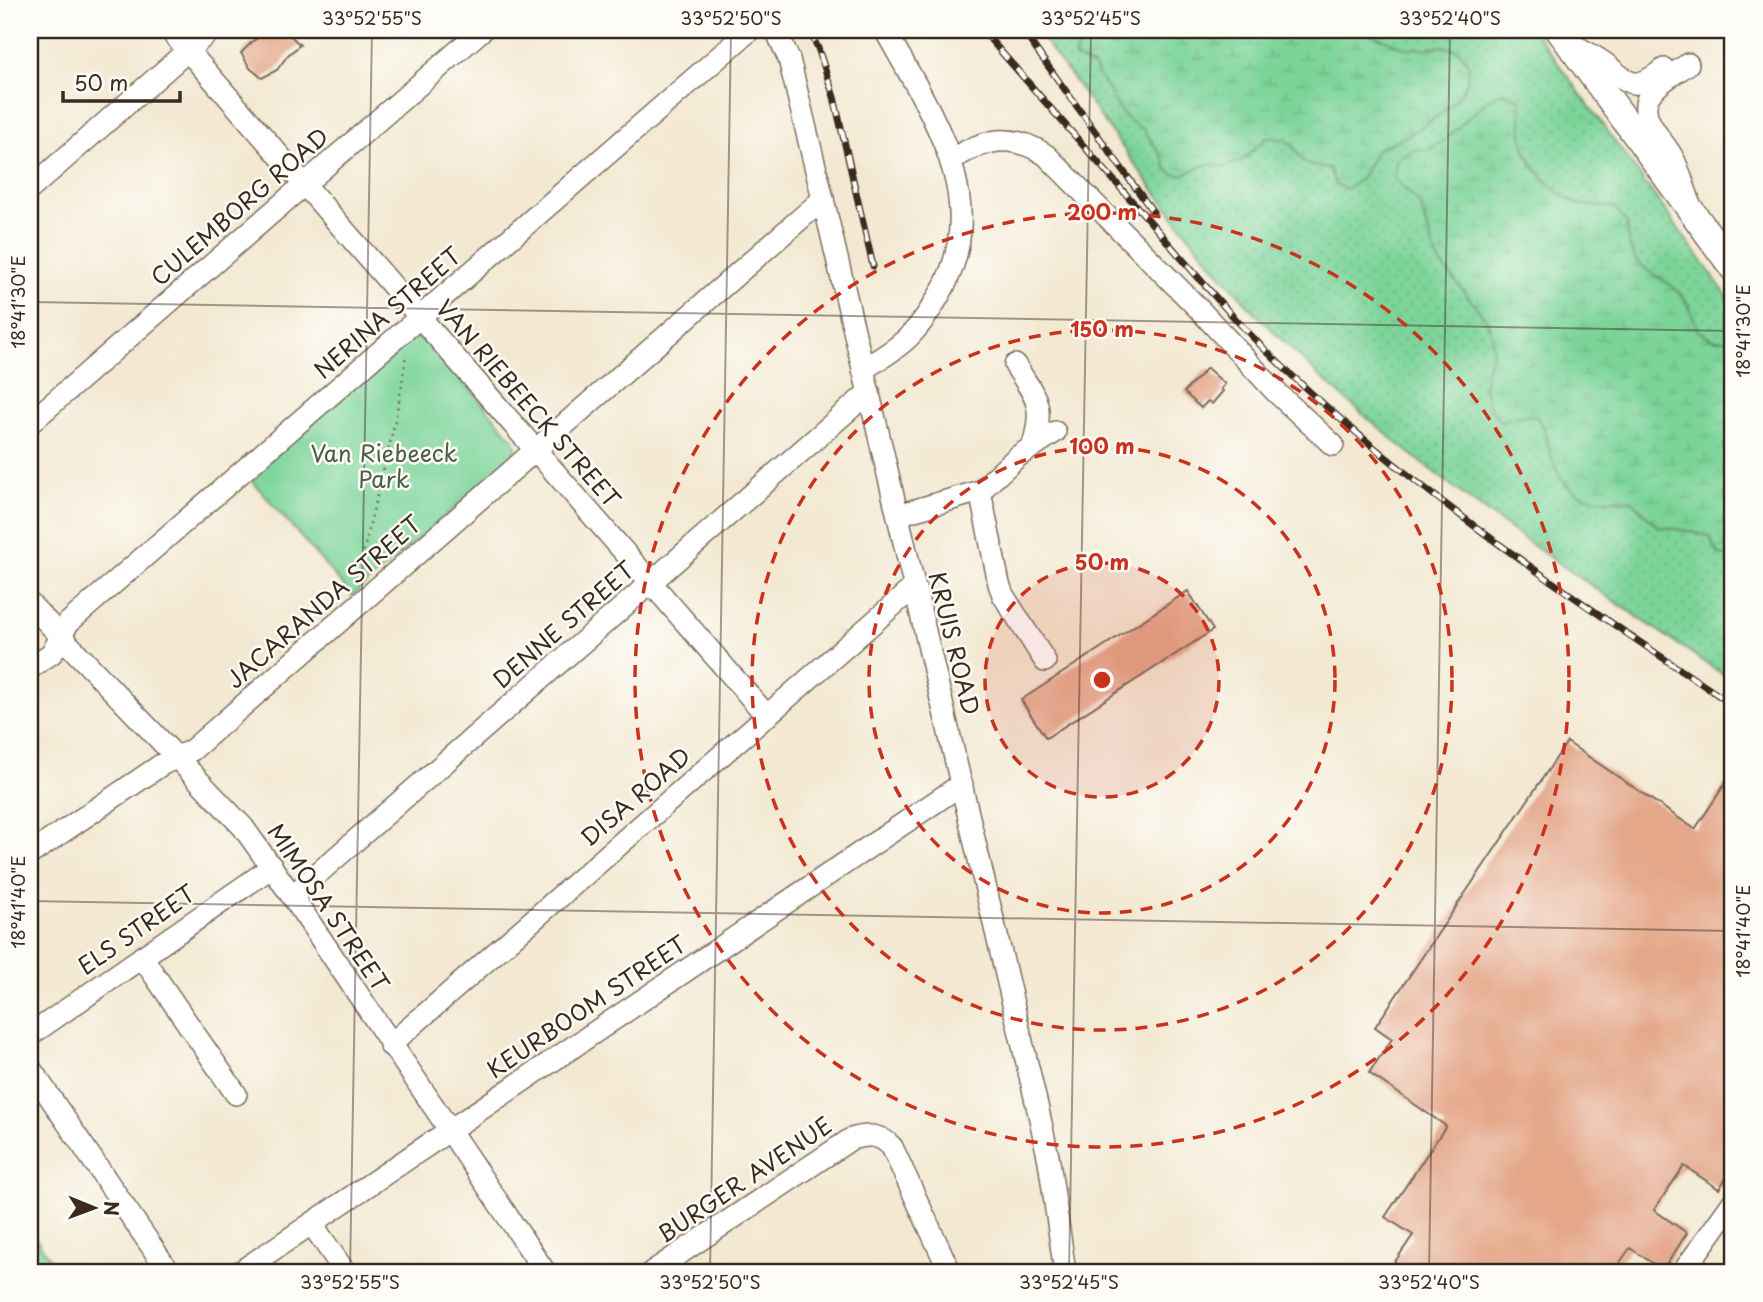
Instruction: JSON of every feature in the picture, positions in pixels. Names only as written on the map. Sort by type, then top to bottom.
[{"type":"main road","points":[[1563,36],[1732,265]]},
{"type":"street","name":"VAN RIEBEECK STREET","points":[[170,30],[304,184],[414,323],[536,451],[767,716]]},
{"type":"street","points":[[30,189],[211,30]]},
{"type":"street","name":"CULEMBORG ROAD","points":[[30,423],[482,30]]},
{"type":"street","name":"NERINA STREET","points":[[30,668],[52,653],[68,623],[750,30]]},
{"type":"street","name":"KRUIS ROAD","points":[[776,30],[789,60],[962,783],[1044,1137],[1064,1272]]},
{"type":"street","points":[[863,369],[902,346],[932,309],[952,270],[961,221],[957,181],[951,160],[934,118],[885,30]]},
{"type":"street","points":[[1563,36],[1628,82],[1640,84],[1685,60],[1653,90],[1647,99],[1646,108],[1649,122],[1674,158],[1693,211]]},
{"type":"street","points":[[951,160],[978,144],[1007,140],[1023,142],[1046,155],[1198,308],[1276,392],[1333,445]]},
{"type":"street","name":"JACARANDA STREET","points":[[30,855],[161,765],[192,750],[823,199]]},
{"type":"street","points":[[1015,365],[1037,400],[1040,418],[1033,445]]},
{"type":"street","name":"DENNE STREET","points":[[292,896],[869,392]]},
{"type":"street","points":[[898,515],[980,491],[1033,445],[1055,432]]},
{"type":"street","points":[[980,491],[1003,595],[1045,661]]},
{"type":"street","name":"DISA ROAD","points":[[390,1045],[914,587]]},
{"type":"street","name":"MIMOSA STREET","points":[[30,604],[243,827],[545,1272]]},
{"type":"street","name":"KEURBOOM STREET","points":[[240,1272],[962,783]]},
{"type":"street","name":"ELS STREET","points":[[30,1035],[272,867]]},
{"type":"street","points":[[142,957],[236,1094]]},
{"type":"street","points":[[30,1068],[169,1272]]},
{"type":"street","name":"BURGER AVENUE","points":[[652,1272],[851,1139],[863,1135],[885,1140],[892,1147],[950,1272]]},
{"type":"street","points":[[1683,1272],[1733,1202]]},
{"type":"street","points":[[312,1224],[345,1272]]},
{"type":"path","points":[[352,610],[367,528],[394,429],[414,323]]},
{"type":"green space","points":[[1036,30],[1534,30],[1733,304],[1733,681],[1480,507],[1360,412],[1303,361],[1249,306],[1192,240]]},
{"type":"green space","points":[[1145,30],[1360,30],[1406,48],[1441,46],[1459,50],[1469,65],[1462,92],[1453,103],[1415,131],[1378,148],[1361,179],[1346,189],[1336,185],[1329,168],[1311,166],[1303,161],[1292,145],[1276,138],[1266,138],[1244,159],[1226,167],[1207,164],[1182,175],[1173,174],[1166,168],[1164,160],[1144,130],[1122,113],[1093,66],[1075,58],[1082,42],[1115,46]]},
{"type":"green space","points":[[1502,92],[1520,99],[1525,148],[1531,161],[1548,183],[1577,203],[1615,208],[1627,223],[1628,240],[1637,261],[1683,297],[1699,332],[1715,340],[1733,340],[1733,558],[1718,554],[1710,537],[1657,526],[1631,500],[1602,500],[1579,494],[1562,479],[1555,467],[1545,430],[1536,417],[1518,416],[1500,421],[1489,406],[1484,388],[1486,370],[1493,353],[1492,335],[1486,319],[1436,257],[1420,204],[1394,178],[1396,160],[1411,150],[1429,149],[1445,140],[1486,101]]},
{"type":"green space","name":"Van Riebeeck Park","points":[[414,336],[425,337],[515,441],[516,448],[511,459],[352,596],[249,477]]},
{"type":"green space","points":[[30,1230],[59,1272],[30,1272]]},
{"type":"building","points":[[269,30],[285,30],[300,45],[277,70],[262,78],[250,68],[241,53]]},
{"type":"building","points":[[1207,368],[1225,384],[1221,389],[1223,391],[1212,404],[1208,401],[1201,408],[1184,392]]},
{"type":"building","points":[[1188,591],[1213,630],[1046,738],[1021,700]]},
{"type":"building","points":[[1567,742],[1695,829],[1733,772],[1733,1167],[1719,1189],[1684,1166],[1654,1210],[1687,1233],[1663,1270],[1630,1248],[1613,1272],[1388,1272],[1413,1235],[1385,1217],[1446,1126],[1369,1073],[1392,1039],[1375,1027]]},
{"type":"railway","points":[[809,30],[818,48],[834,97],[873,266]]},
{"type":"railway","points":[[982,30],[1234,317],[1285,369],[1337,416],[1446,505],[1502,546],[1733,705]]},
{"type":"railway","points":[[1022,30],[1153,212]]}]
